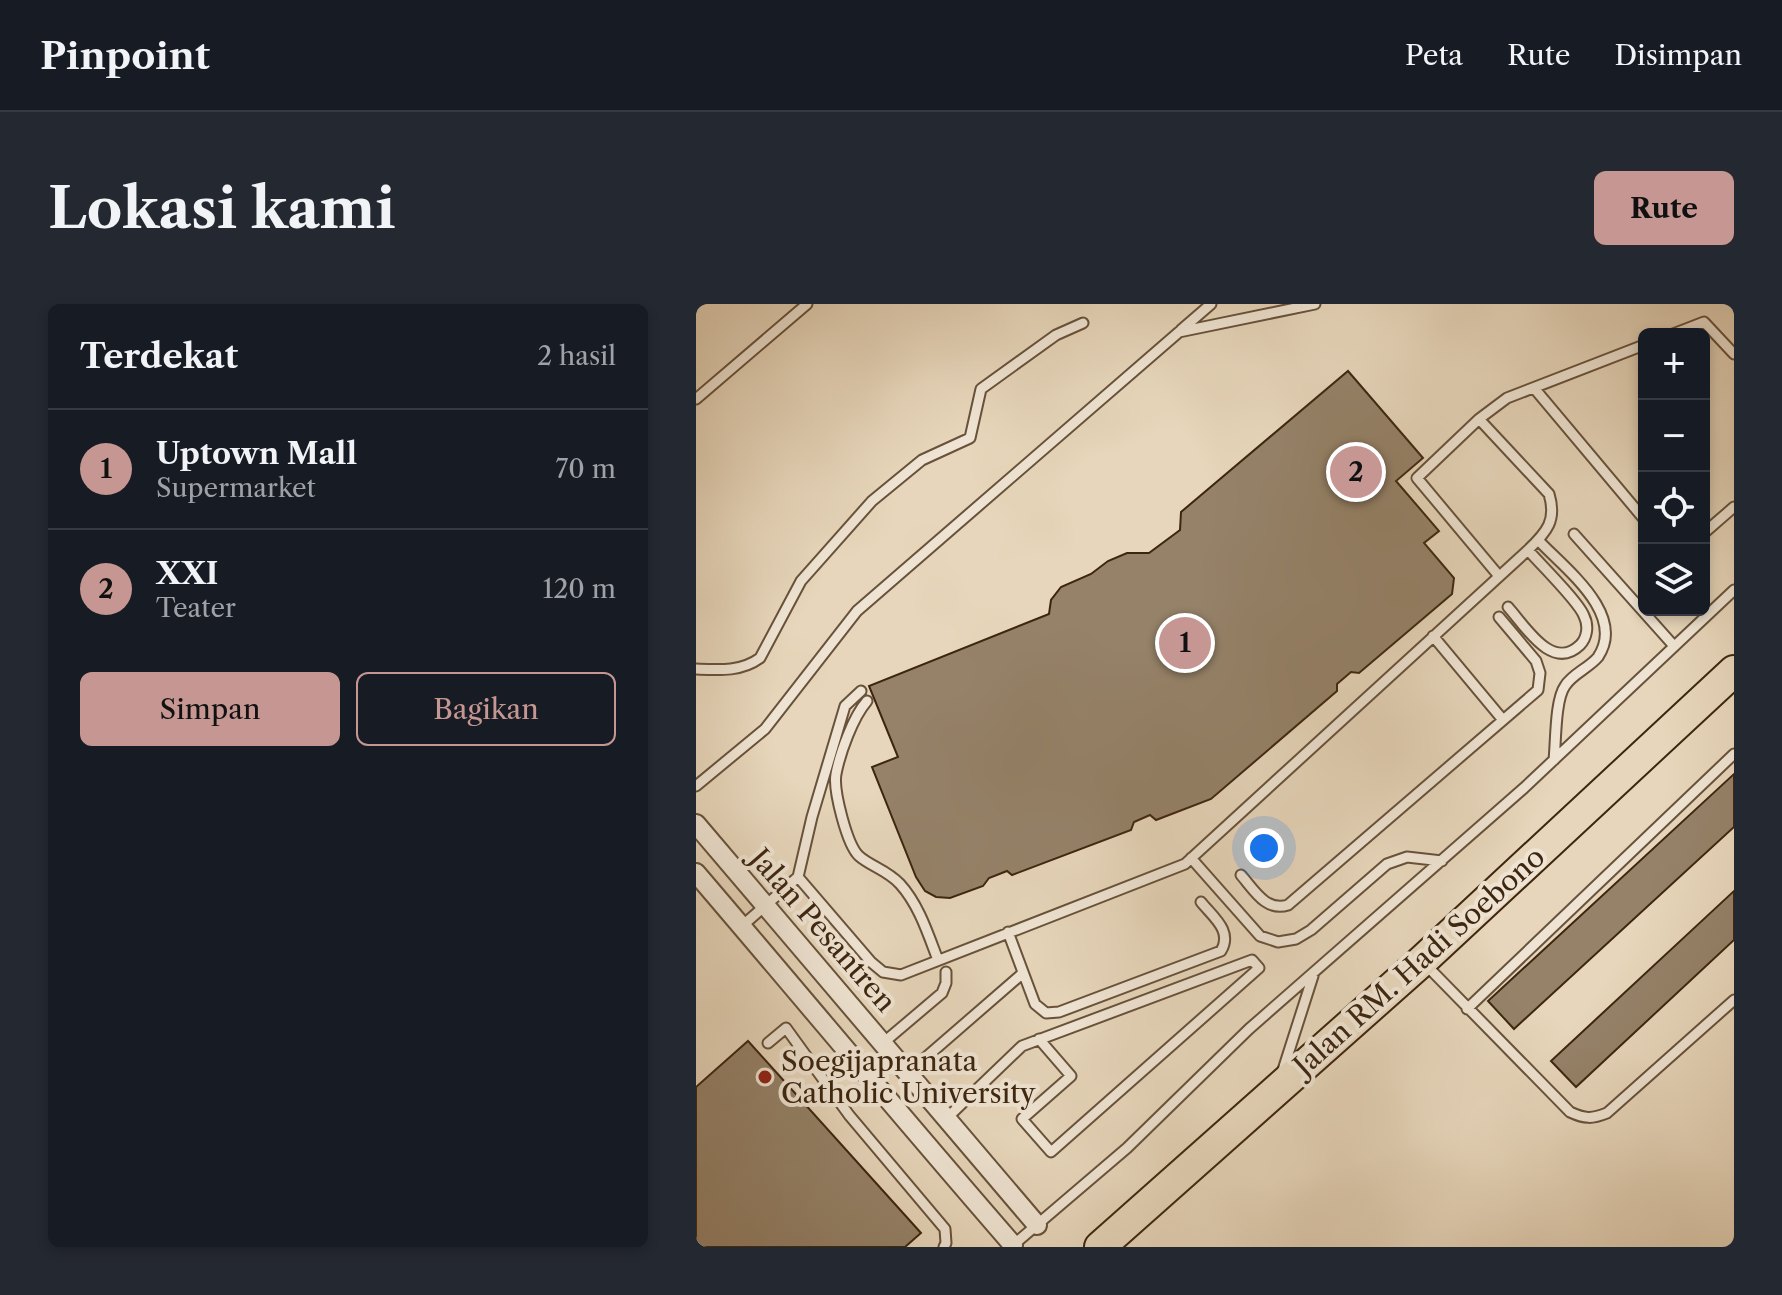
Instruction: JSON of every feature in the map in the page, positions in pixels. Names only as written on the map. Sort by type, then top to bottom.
[{"type":"main road","name":"Jalan RM. Hadi Soebono","points":[[1100,1247],[1422,961],[1734,671]]},
{"type":"street","name":"Jalan Pesantren","points":[[696,824],[1037,1225]]},
{"type":"street","name":"Jalan Pesantren","points":[[696,873],[1012,1246]]},
{"type":"street","points":[[882,1094],[909,1072]]},
{"type":"lane","points":[[696,399],[807,304]]},
{"type":"lane","points":[[696,786],[765,729],[857,611],[1211,304]]},
{"type":"lane","points":[[1179,332],[1315,304]]},
{"type":"lane","points":[[1688,328],[1704,322],[1710,328]]},
{"type":"lane","points":[[696,669],[733,669],[750,665],[760,658],[801,581],[872,501],[922,460],[970,438],[981,389],[1056,335],[1083,323]]},
{"type":"lane","points":[[1710,328],[1734,354]]},
{"type":"lane","points":[[1499,576],[1417,478],[1479,419],[1507,398],[1638,347]]},
{"type":"lane","points":[[1534,388],[1638,512]]},
{"type":"lane","points":[[798,877],[871,962],[883,972],[901,975],[1185,864],[1528,550],[1550,524],[1553,509],[1549,494],[1479,419]]},
{"type":"lane","points":[[1710,528],[1734,507]]},
{"type":"lane","points":[[1574,534],[1674,646]]},
{"type":"lane","points":[[1538,540],[1599,606],[1606,626],[1597,658],[1565,686],[1560,699],[1554,760]]},
{"type":"lane","points":[[1508,607],[1546,650],[1558,655],[1572,651],[1583,642],[1587,629],[1584,615],[1528,550]]},
{"type":"lane","points":[[1012,1246],[1127,1148],[1249,1029],[1554,760],[1734,590]]},
{"type":"lane","points":[[1241,875],[1268,906],[1278,908],[1288,905],[1538,690],[1540,673],[1536,661],[1499,617]]},
{"type":"lane","points":[[1433,636],[1503,720]]},
{"type":"lane","points":[[742,926],[798,877],[812,817],[845,706],[861,691]]},
{"type":"lane","points":[[867,701],[858,712],[835,776],[849,839],[859,856],[880,867],[900,884],[921,916],[938,960]]},
{"type":"lane","points":[[1467,1009],[1734,754]]},
{"type":"lane","points":[[1191,858],[1260,936],[1278,942],[1296,939],[1311,930],[1387,864],[1407,857],[1442,861]]},
{"type":"lane","points":[[1008,932],[1035,1004],[1046,1013],[1059,1012],[1221,951],[1227,942],[1225,931],[1201,902]]},
{"type":"lane","points":[[948,1117],[1022,1046],[1039,1039],[1252,960],[1259,968],[1051,1152],[1022,1119],[1071,1076],[1039,1039]]},
{"type":"lane","points":[[1422,961],[1570,1112],[1582,1118],[1593,1119],[1607,1113],[1734,1000]]},
{"type":"lane","points":[[883,1043],[942,993],[946,972]]},
{"type":"lane","points":[[909,1072],[1023,973]]},
{"type":"lane","points":[[1276,1089],[1314,973]]},
{"type":"lane","points":[[768,1043],[786,1028],[841,1106],[945,1229],[944,1247]]},
{"type":"building","points":[[1348,371],[1423,458],[1396,481],[1439,531],[1424,543],[1454,578],[1452,594],[1359,673],[1351,672],[1337,684],[1337,691],[1211,799],[1156,820],[1150,815],[1134,822],[1131,830],[1012,875],[1007,871],[989,878],[983,886],[950,898],[936,897],[925,891],[916,877],[872,767],[898,757],[869,686],[1049,614],[1051,600],[1061,587],[1127,553],[1149,553],[1180,530],[1181,512]]},
{"type":"building","points":[[1734,774],[1734,827],[1514,1029],[1488,1001]]},
{"type":"building","points":[[1734,891],[1734,940],[1576,1087],[1551,1061]]},
{"type":"building","name":"Soegijapranata Catholic University","points":[[748,1041],[921,1233],[905,1247],[696,1247],[696,1087]]},
{"type":"place","name":"XXI","points":[[1356,472]]},
{"type":"place","name":"Uptown Mall","points":[[1185,643]]},
{"type":"place","name":"Soegijapranata Catholic University","points":[[765,1077]]}]
